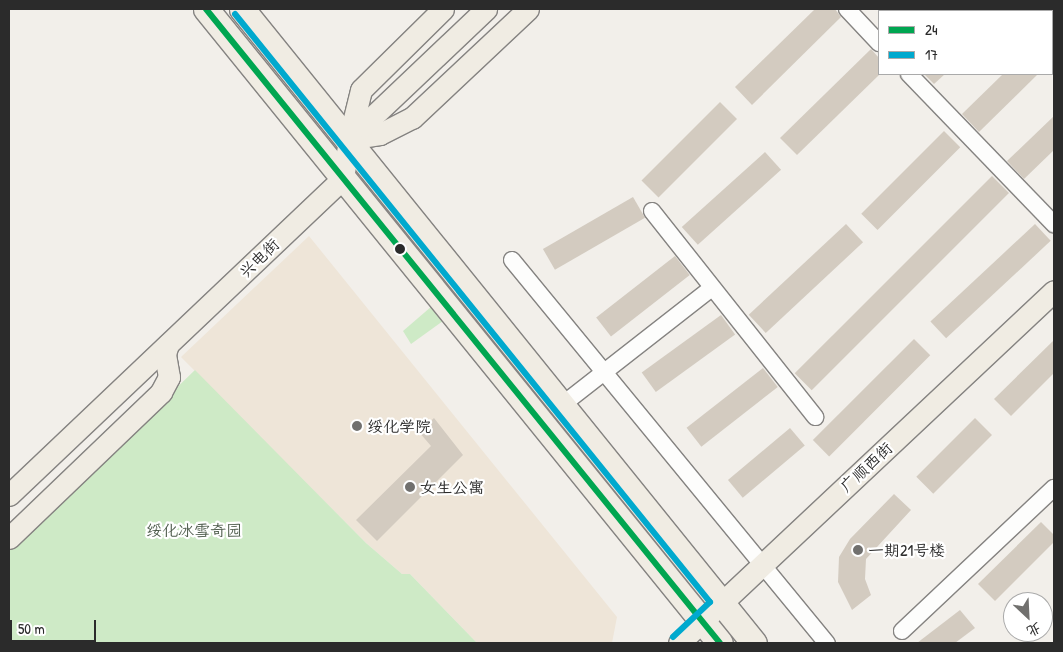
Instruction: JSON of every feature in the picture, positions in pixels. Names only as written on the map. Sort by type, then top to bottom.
[{"type":"highway","points":[[206,9],[720,643]]},
{"type":"highway","points":[[242,9],[349,139],[754,643]]},
{"type":"main road","points":[[343,178],[349,139],[361,90],[443,9]]},
{"type":"main road","points":[[349,139],[486,9]]},
{"type":"main road","points":[[349,139],[380,134],[412,118],[528,9]]},
{"type":"main road","name":"兴电街","points":[[9,496],[343,178]]},
{"type":"main road","name":"广顺西街","points":[[679,643],[1054,291]]},
{"type":"main road","points":[[9,538],[161,392],[169,377],[165,354],[168,344]]},
{"type":"street","points":[[846,9],[878,42]]},
{"type":"street","points":[[910,75],[1054,224]]},
{"type":"street","points":[[652,211],[815,417]]},
{"type":"street","points":[[512,260],[828,643]]},
{"type":"street","points":[[562,405],[712,288]]},
{"type":"street","points":[[902,631],[1052,496]]},
{"type":"shaded area","name":"绥化学院","points":[[309,236],[617,617],[612,643],[477,643],[410,574],[402,574],[366,543],[181,357]]},
{"type":"green space","points":[[432,306],[443,321],[411,344],[403,331]]},
{"type":"green space","name":"绥化冰雪奇园","points":[[195,370],[366,543],[402,574],[410,574],[477,643],[9,643],[9,550]]},
{"type":"building","points":[[815,9],[835,9],[841,17],[752,105],[735,87]]},
{"type":"building","points":[[871,49],[878,57],[879,75],[797,155],[780,138]]},
{"type":"building","points":[[925,75],[944,75],[934,84]]},
{"type":"building","points":[[1002,75],[1037,75],[979,132],[962,114]]},
{"type":"building","points":[[720,102],[737,119],[658,197],[642,180]]},
{"type":"building","points":[[1054,116],[1054,150],[1024,179],[1007,161]]},
{"type":"building","points":[[944,131],[960,147],[878,230],[861,214]]},
{"type":"building","points":[[765,152],[781,170],[698,245],[682,227]]},
{"type":"building","points":[[992,176],[1009,193],[812,390],[795,373]]},
{"type":"building","points":[[633,197],[645,218],[555,270],[543,249]]},
{"type":"building","points":[[846,224],[863,242],[766,333],[749,315]]},
{"type":"building","points":[[1035,224],[1051,241],[946,338],[930,322]]},
{"type":"building","points":[[675,256],[690,275],[611,336],[596,318]]},
{"type":"building","points":[[721,315],[735,334],[656,392],[642,373]]},
{"type":"building","points":[[914,339],[930,355],[829,456],[813,440]]},
{"type":"building","points":[[1054,340],[1054,373],[1011,416],[994,399]]},
{"type":"building","points":[[763,368],[778,387],[701,447],[687,428]]},
{"type":"building","name":"女生公寓","points":[[434,418],[463,455],[377,541],[356,520],[431,446],[419,432]]},
{"type":"building","points":[[975,418],[992,435],[933,494],[916,477]]},
{"type":"building","points":[[790,428],[805,446],[743,498],[728,480]]},
{"type":"building","name":"一期21号楼","points":[[894,494],[911,510],[866,559],[865,579],[871,595],[852,610],[838,582],[839,557],[850,539]]},
{"type":"building","points":[[1041,522],[1054,535],[1054,542],[995,601],[978,584]]},
{"type":"building","points":[[960,610],[975,628],[955,643],[917,643]]},
{"type":"transit line","name":"24","points":[[206,9],[720,643]]},
{"type":"transit line","name":"17","points":[[235,14],[710,602],[673,637]]},
{"type":"place","name":"绥化学院","points":[[357,426]]},
{"type":"place","name":"女生公寓","points":[[410,487]]},
{"type":"place","name":"一期21号楼","points":[[858,550]]}]
